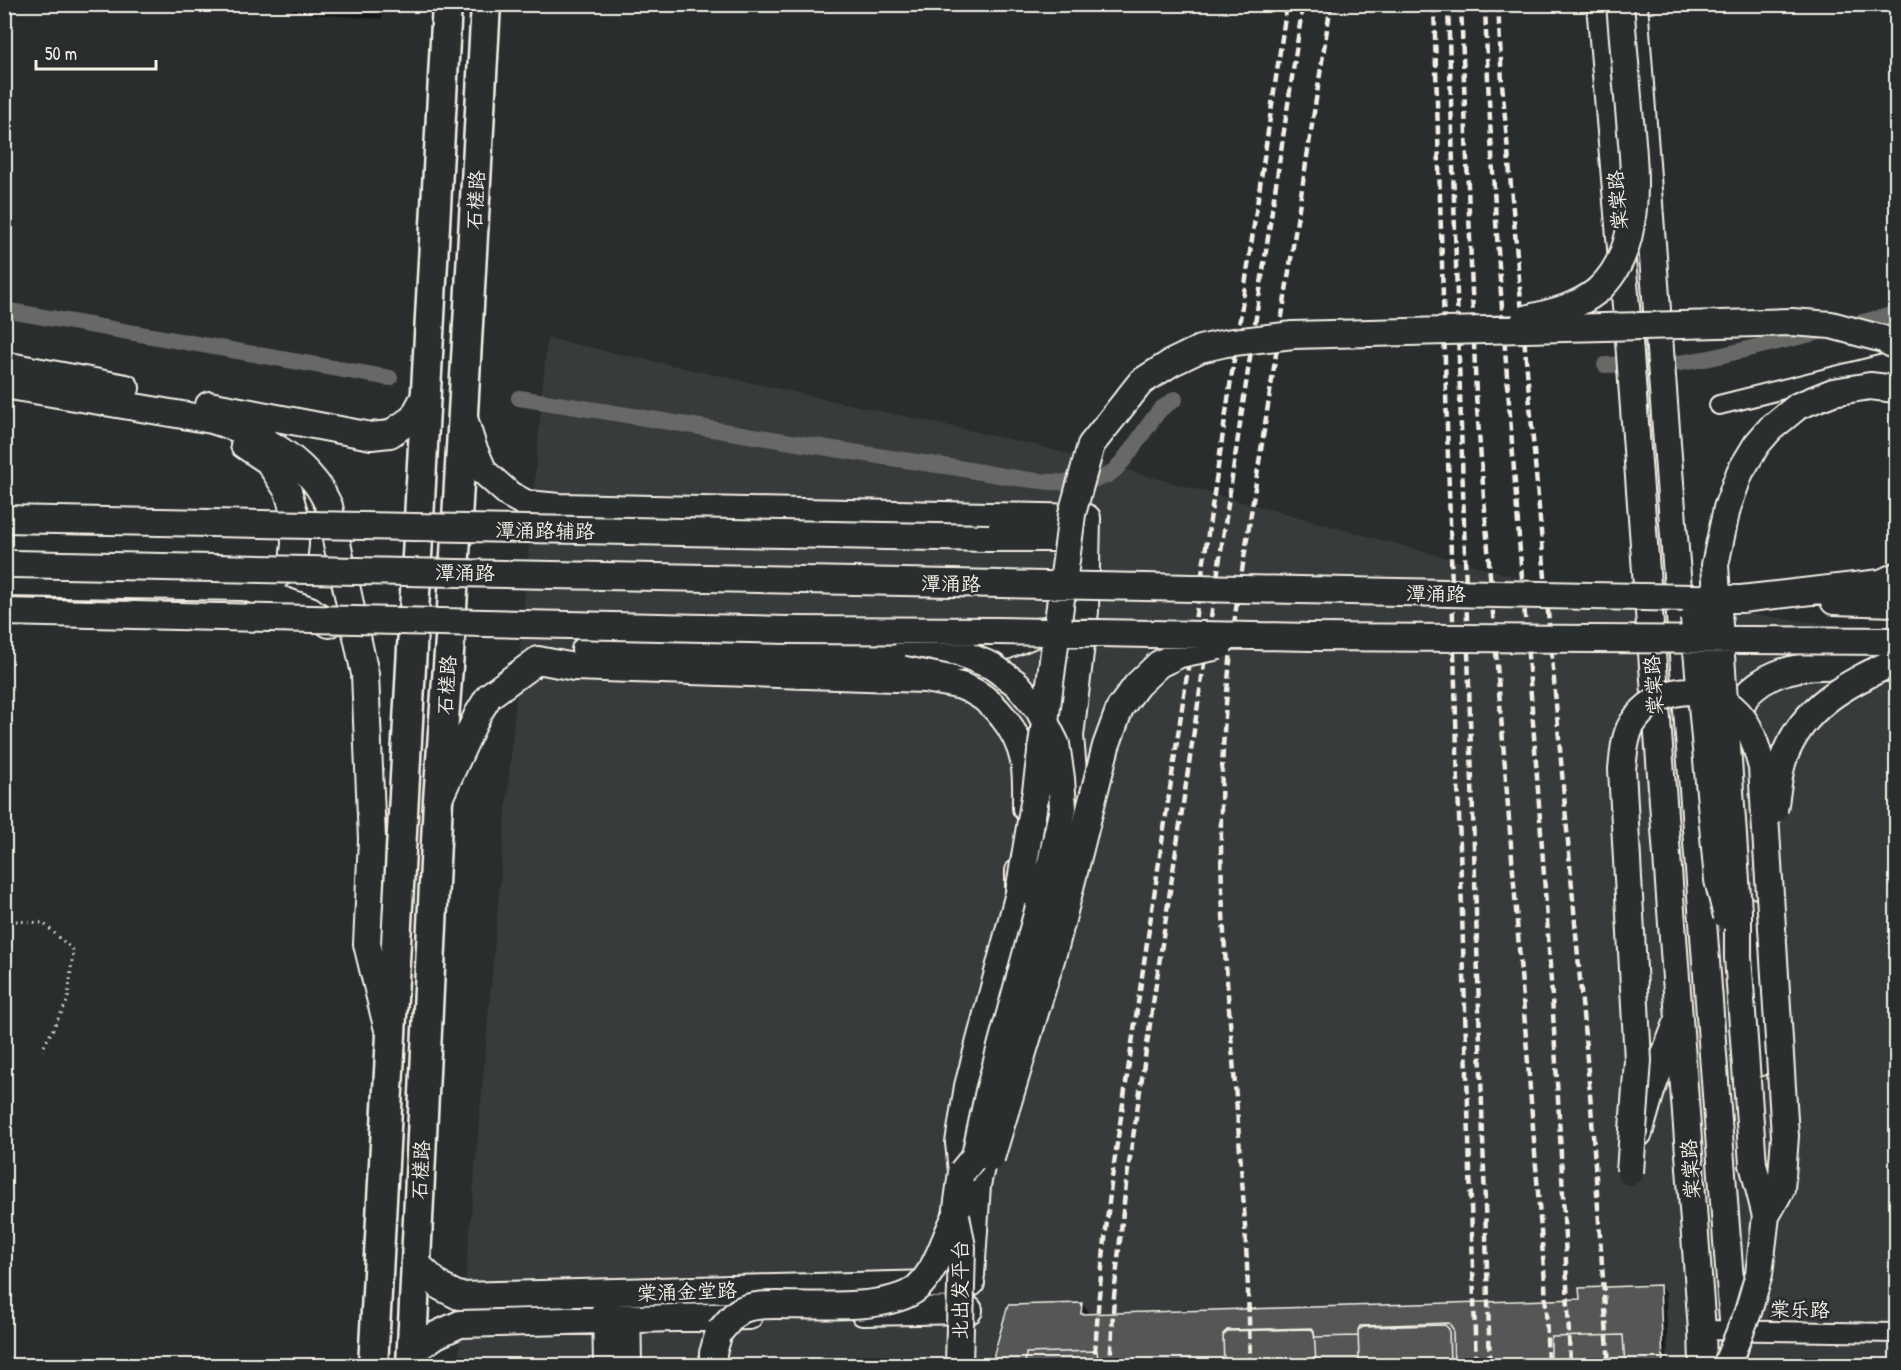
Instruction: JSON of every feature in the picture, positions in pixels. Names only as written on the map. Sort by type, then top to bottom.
[{"type":"main road","name":"石槎路","points":[[373,1365],[447,4]]},
{"type":"main road","name":"石槎路","points":[[412,1359],[438,800],[486,4]]},
{"type":"street","name":"棠棠路","points":[[1600,4],[1629,341],[1703,1365]]},
{"type":"street","points":[[1467,329],[1559,311],[1578,303],[1598,290],[1619,260],[1629,235],[1635,179],[1620,4]]},
{"type":"street","name":"棠棠路","points":[[1634,4],[1736,1365]]},
{"type":"street","points":[[967,1365],[959,1310],[965,1222],[959,1143],[968,1086],[1019,893],[1036,791],[1072,514],[1080,479],[1091,445],[1142,382],[1171,363],[1200,349],[1226,343],[1293,335],[1792,322],[1831,326],[1883,339],[1896,346]]},
{"type":"street","points":[[1719,405],[1896,361]]},
{"type":"street","points":[[4,365],[371,436],[390,434],[413,418],[426,394]]},
{"type":"street","points":[[4,385],[212,420],[232,426],[286,453],[316,482],[329,506],[365,674],[372,839],[367,944],[390,1042]]},
{"type":"street","points":[[1726,1365],[1748,1312],[1759,1274],[1766,1216],[1753,1164],[1738,957],[1738,911],[1715,565],[1724,523],[1740,472],[1757,444],[1770,429],[1798,406],[1833,392],[1870,386],[1896,389]]},
{"type":"street","points":[[463,413],[473,447],[484,472],[510,495],[527,504],[559,507],[1087,518],[1084,611],[1070,736],[1073,771],[1072,807],[1038,947],[982,1157],[977,1185],[965,1222]]},
{"type":"street","points":[[182,415],[236,438],[268,461],[288,491],[294,512],[296,544],[293,562],[273,579],[245,587]]},
{"type":"street","name":"潭涌路辅路","points":[[4,519],[1086,538]]},
{"type":"street","points":[[1724,523],[1765,1175],[1735,1330]]},
{"type":"street","points":[[1677,562],[1694,618],[1718,880],[1738,957]]},
{"type":"street","points":[[7,568],[245,587],[310,610],[341,633],[365,674]]},
{"type":"street","name":"潭涌路","points":[[7,568],[1896,603]]},
{"type":"street","points":[[1741,599],[1881,583],[1896,576]]},
{"type":"street","points":[[438,800],[477,714],[489,696],[538,660],[577,650],[953,659],[998,650],[1027,639],[1084,611]]},
{"type":"street","points":[[4,612],[788,630],[1311,637],[1896,641]]},
{"type":"street","points":[[788,630],[915,643],[958,652],[992,666],[1017,684],[1039,710],[1056,744],[1061,778],[1062,808],[1052,863],[992,1080],[975,1156],[962,1172]]},
{"type":"street","points":[[713,1365],[713,1353],[719,1332],[739,1311],[770,1305],[876,1303],[915,1289],[965,1222],[991,1158],[1056,943],[1106,746],[1120,708],[1137,685],[1159,664],[1180,654],[1219,646],[1311,637]]},
{"type":"street","points":[[953,659],[973,669],[1001,693],[1022,722],[1047,759],[1051,801],[972,1136],[956,1243],[962,1283]]},
{"type":"street","points":[[538,660],[574,667],[924,679],[961,687],[985,700],[1004,718],[1023,760],[1026,809],[1019,851],[1019,893]]},
{"type":"street","points":[[1767,846],[1783,760],[1797,733],[1815,708],[1842,688],[1896,661]]},
{"type":"street","points":[[1739,755],[1739,721],[1743,701],[1753,688],[1767,679],[1783,671],[1805,667],[1896,668]]},
{"type":"street","points":[[1679,1020],[1646,1105],[1630,1172],[1638,1060],[1623,769],[1625,744],[1631,726],[1643,711],[1664,696],[1679,691],[1701,691],[1737,712],[1753,734],[1762,767],[1785,1136],[1781,1189],[1766,1216]]},
{"type":"street","name":"北出发平台","points":[[959,1365],[965,1222]]},
{"type":"street","name":"棠涌金堂路","points":[[416,1263],[441,1287],[459,1296],[962,1283]]},
{"type":"street","points":[[616,1293],[617,1320],[628,1365]]},
{"type":"street","name":"棠涌金堂路","points":[[412,1359],[436,1335],[460,1324],[959,1310]]},
{"type":"street","points":[[607,1365],[617,1320]]},
{"type":"street","name":"棠乐路","points":[[1702,1330],[1896,1333]]},
{"type":"path","points":[[4,920],[42,923],[73,950],[68,1000],[42,1050]]},
{"type":"shaded area","points":[[547,338],[1035,445],[1564,590],[1896,633],[1896,1365],[458,1366]]},
{"type":"building","points":[[285,4],[375,4],[374,11]]},
{"type":"building","points":[[1660,1285],[1663,1366],[994,1366],[994,1354],[1008,1305],[1082,1303],[1081,1314],[1580,1299],[1579,1288]]},
{"type":"building","points":[[1449,1323],[1453,1329],[1454,1366],[1355,1366],[1355,1361],[1359,1360],[1358,1330],[1360,1326]]},
{"type":"building","points":[[1445,1325],[1449,1329],[1450,1366],[1224,1366],[1223,1336],[1228,1331],[1310,1329],[1313,1330],[1315,1337],[1358,1336],[1358,1330],[1363,1327]]},
{"type":"building","points":[[1312,1328],[1316,1362],[1319,1362],[1319,1366],[1224,1366],[1223,1334],[1227,1330]]},
{"type":"building","points":[[1623,1335],[1625,1366],[1559,1366],[1559,1360],[1551,1360],[1551,1337]]},
{"type":"building","points":[[1623,1335],[1625,1366],[1559,1366],[1559,1360],[1551,1360],[1551,1337]]},
{"type":"building","points":[[1097,1351],[1099,1366],[1019,1366],[1025,1365],[1026,1353]]},
{"type":"building","points":[[1097,1351],[1099,1366],[1025,1366],[1026,1353]]},
{"type":"waterway","points":[[4,310],[390,378]]},
{"type":"waterway","points":[[1605,365],[1680,363],[1710,358],[1896,314]]},
{"type":"waterway","points":[[519,398],[1054,482],[1091,480],[1112,472],[1127,456],[1160,410],[1175,399]]},
{"type":"railway","points":[[1094,1366],[1111,1184],[1287,4]]},
{"type":"railway","points":[[1110,1366],[1114,1296],[1126,1184],[1303,4]]},
{"type":"railway","points":[[1250,1366],[1244,1216],[1222,884],[1221,814],[1224,726],[1236,609],[1331,4]]},
{"type":"railway","points":[[1434,4],[1476,1366]]},
{"type":"railway","points":[[1448,4],[1490,1366]]},
{"type":"railway","points":[[1461,4],[1476,395],[1545,1282],[1548,1366]]},
{"type":"railway","points":[[1485,4],[1500,278],[1550,958],[1570,1366]]},
{"type":"railway","points":[[1498,4],[1502,83],[1591,1106],[1609,1366]]}]
